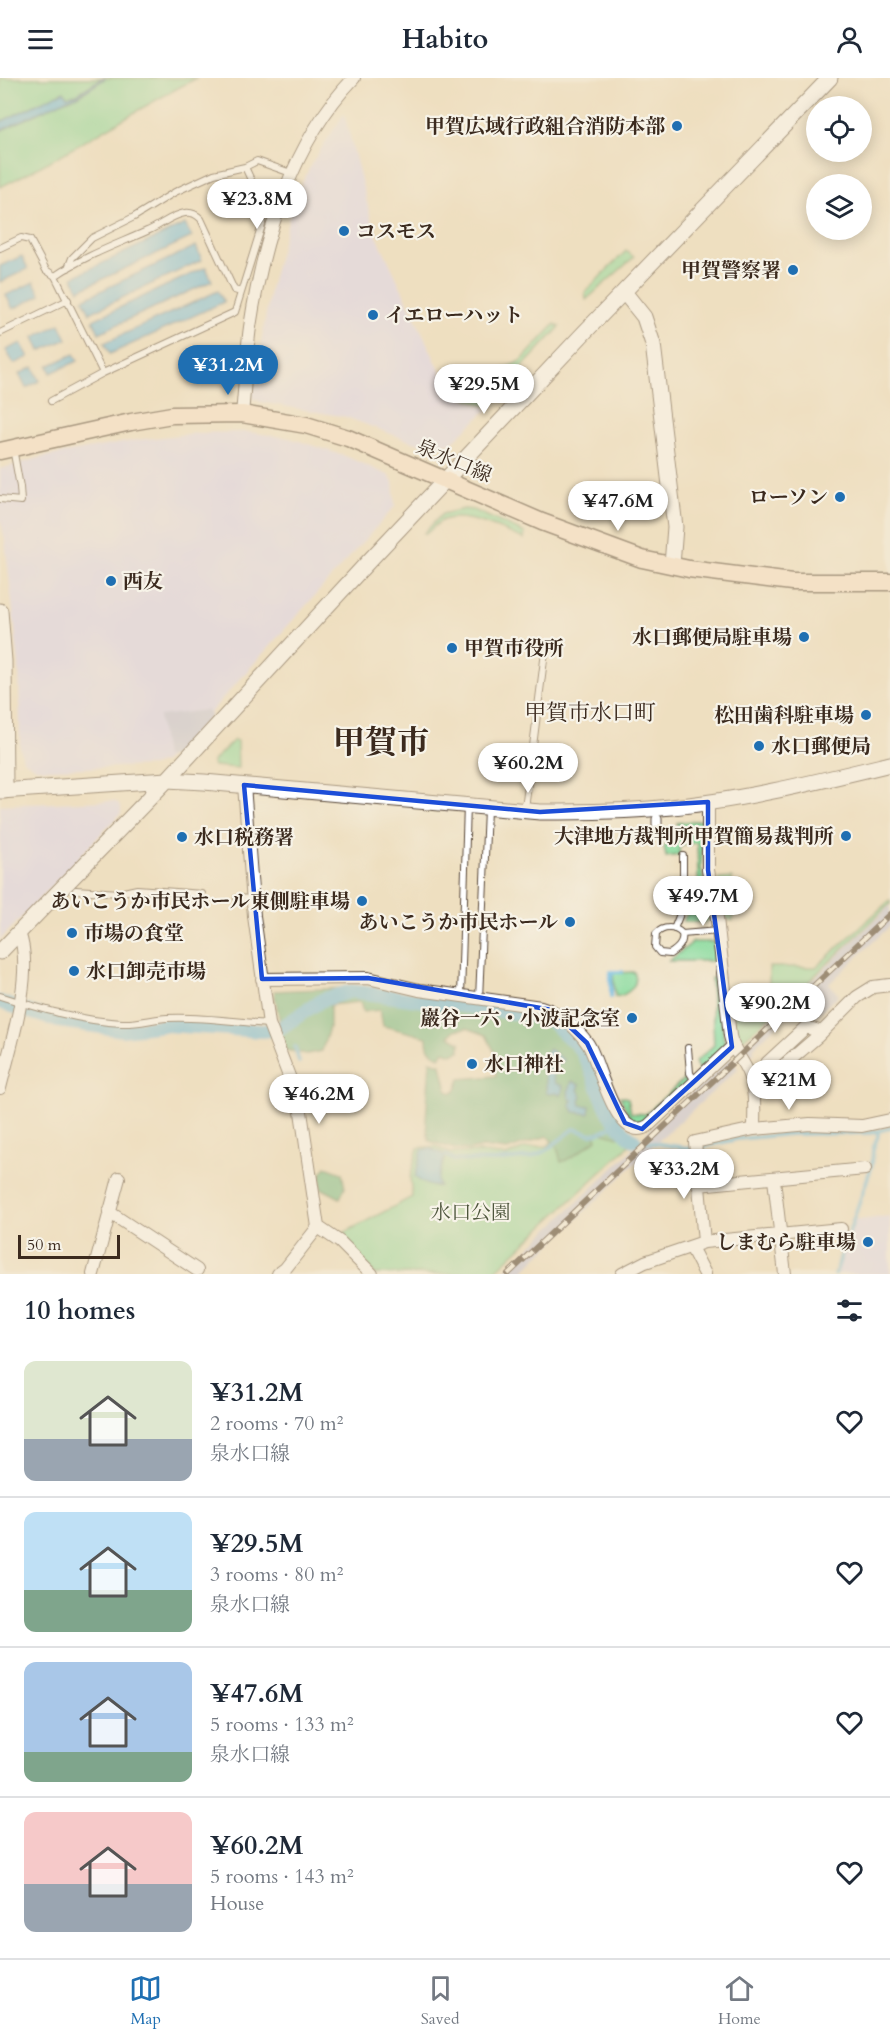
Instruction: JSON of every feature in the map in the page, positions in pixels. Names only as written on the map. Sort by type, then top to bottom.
[{"type":"main road","name":"泉水口線","points":[[6,449],[172,415],[242,414],[306,425],[348,438],[553,526],[642,559],[792,582],[890,582]]},
{"type":"street","points":[[242,414],[250,329],[257,290],[291,173],[320,119],[354,78]]},
{"type":"street","points":[[0,952],[167,780],[445,480],[830,78]]},
{"type":"street","points":[[624,292],[644,317],[653,344],[675,527],[672,565]]},
{"type":"street","points":[[0,611],[3,791],[167,780],[566,812],[660,808],[708,802],[890,764]]},
{"type":"street","points":[[244,785],[252,899],[262,979],[271,1029],[300,1105],[318,1227],[285,1269],[278,1274]]},
{"type":"street","points":[[708,802],[710,822],[708,870],[718,931],[719,966],[732,1047],[740,1055],[754,1090],[754,1129]]},
{"type":"street","points":[[0,1088],[20,1007],[25,949],[19,933]]},
{"type":"street","points":[[262,979],[368,978],[418,990],[552,1010],[587,1043],[594,1054],[613,1105],[624,1123],[635,1128],[642,1129],[648,1126],[732,1047]]},
{"type":"street","points":[[822,1032],[857,997],[873,987],[890,985]]},
{"type":"street","points":[[704,1242],[695,1148],[754,1129],[810,1124],[862,1126],[890,1120]]},
{"type":"street","points":[[698,1185],[865,1169]]},
{"type":"street","points":[[93,1274],[119,1178]]},
{"type":"street","points":[[774,1179],[785,1274]]},
{"type":"street","points":[[110,1212],[197,1270]]},
{"type":"street","points":[[318,1227],[340,1242],[372,1274]]},
{"type":"street","points":[[622,1274],[645,1262],[704,1242],[841,1229]]},
{"type":"street","points":[[691,1247],[705,1274]]},
{"type":"street","points":[[645,1262],[651,1274]]},
{"type":"lane","points":[[68,267],[72,258],[92,238],[134,217],[175,192],[214,174],[244,167],[257,161],[291,173]]},
{"type":"lane","points":[[51,401],[235,312],[262,225],[263,206],[244,167]]},
{"type":"lane","points":[[56,276],[68,267],[148,231],[178,214],[188,212],[196,214],[201,219],[234,290],[241,292]]},
{"type":"lane","points":[[0,248],[21,238],[30,240],[46,270],[56,276],[103,374]]},
{"type":"lane","points":[[0,333],[68,300]]},
{"type":"lane","points":[[0,499],[21,501],[20,487],[6,449]]},
{"type":"lane","points":[[525,810],[546,644]]},
{"type":"lane","points":[[461,997],[466,805]]},
{"type":"lane","points":[[479,1000],[488,806]]},
{"type":"lane","points":[[674,928],[683,906],[683,856]]},
{"type":"lane","points":[[76,890],[119,893],[137,889],[202,894]]},
{"type":"lane","points":[[237,898],[252,899]]},
{"type":"lane","points":[[682,934],[681,944],[674,951],[664,954],[657,950],[654,942],[656,934],[664,928],[674,928],[682,934],[718,931]]},
{"type":"lane","points":[[0,996],[20,1007],[119,1023],[182,1018],[271,1029]]},
{"type":"lane","points":[[688,1048],[690,1073],[695,1081]]},
{"type":"highlighted area","points":[[244,785],[540,812],[708,802],[708,870],[732,1047],[642,1129],[625,1123],[587,1043],[552,1010],[368,978],[262,979]]},
{"type":"shaded area","points":[[344,114],[374,230],[450,392],[488,409],[451,443],[434,445],[413,442],[346,417],[261,402],[252,398],[271,285],[294,199],[312,163]]},
{"type":"shaded area","points":[[248,432],[289,438],[345,456],[388,475],[393,481],[395,506],[173,754],[163,762],[152,766],[47,769],[36,768],[23,760],[20,747],[19,665],[5,540],[0,518],[0,469],[43,457],[138,440],[198,433]]},
{"type":"shaded area","points":[[206,710],[211,716],[173,757],[165,757],[159,716]]},
{"type":"shaded area","points":[[113,801],[121,807],[121,813],[0,940],[0,805]]},
{"type":"shaded area","points":[[890,906],[890,926],[829,984],[839,995],[808,1023],[794,1009],[753,1048],[755,1051],[745,1060],[739,1050]]},
{"type":"shaded area","points":[[730,1058],[738,1069],[656,1143],[520,1274],[501,1274],[644,1139],[649,1130]]},
{"type":"shaded area","name":"しまむら駐車場","points":[[890,1216],[890,1274],[836,1274],[853,1221]]},
{"type":"green space","points":[[0,78],[197,78],[0,187]]},
{"type":"green space","points":[[626,251],[634,257],[586,300],[585,292]]},
{"type":"green space","points":[[555,324],[560,327],[486,406],[455,393],[457,389],[521,361]]},
{"type":"green space","points":[[464,509],[474,510],[525,533],[524,539],[483,523],[460,518],[441,521],[426,534],[424,533],[442,514]]},
{"type":"green space","points":[[234,740],[237,741],[238,768],[213,766],[214,760]]},
{"type":"green space","points":[[704,820],[701,867],[709,916],[705,922],[683,922],[690,908],[699,907],[697,843],[684,844],[679,848],[680,855],[666,857],[664,846],[677,835],[677,823]]},
{"type":"green space","points":[[732,878],[733,921],[725,919],[719,879]]},
{"type":"green space","points":[[890,900],[890,904],[785,1004],[782,991],[769,985],[769,967],[816,967]]},
{"type":"green space","points":[[693,942],[713,942],[716,961],[669,961]]},
{"type":"green space","points":[[634,972],[635,981],[632,989],[615,997],[613,973]]},
{"type":"green space","points":[[711,978],[716,978],[725,1048],[699,1071],[695,1062],[714,1045]]},
{"type":"green space","points":[[346,988],[516,1008],[553,1017],[583,1049],[611,1109],[620,1122],[622,1133],[618,1137],[598,1131],[595,1134],[597,1139],[576,1155],[561,1162],[557,1146],[547,1136],[507,1150],[483,1147],[469,1150],[455,1149],[429,1141],[426,1120],[430,1061],[441,1064],[447,1091],[451,1093],[456,1090],[460,1079],[496,1076],[497,1057],[486,1035],[467,1028],[455,1030],[449,1036],[460,1042],[460,1051],[452,1054],[444,1051],[440,1057],[429,1049],[427,1037],[383,1026],[380,1010],[363,1012],[360,1002],[330,1005],[330,1024],[322,1051],[307,1054],[285,1050],[274,991]]},
{"type":"green space","points":[[733,997],[757,998],[758,1009],[772,1015],[738,1044],[734,1032]]},
{"type":"green space","points":[[684,1079],[687,1084],[644,1123],[631,1121],[620,1096],[628,1098],[631,1113],[646,1114]]},
{"type":"green space","name":"水口公園","points":[[601,1083],[622,1129],[635,1140],[492,1274],[375,1274],[338,1236],[412,1197],[410,1177],[418,1148],[436,1146],[450,1153],[477,1152],[506,1156],[525,1148],[548,1146]]},
{"type":"green space","points":[[326,1167],[342,1173],[345,1188],[340,1198],[321,1188],[321,1173]]},
{"type":"water","points":[[102,78],[106,78],[78,96],[0,131],[0,122],[64,91],[67,96],[77,94]]},
{"type":"water","points":[[185,224],[192,237],[79,290],[73,277]]},
{"type":"water","points":[[196,246],[202,260],[90,313],[83,299]]},
{"type":"water","points":[[22,256],[28,269],[0,282],[0,266]]},
{"type":"water","points":[[206,267],[212,281],[99,333],[93,320]]},
{"type":"water","points":[[34,282],[41,295],[13,309],[6,295]]},
{"type":"water","points":[[218,291],[224,302],[110,354],[104,343]]},
{"type":"water","points":[[60,324],[67,339],[40,351],[34,337]]},
{"type":"water","points":[[21,343],[29,357],[14,364],[6,350]]},
{"type":"water","points":[[74,354],[78,361],[51,373],[48,366]]},
{"type":"water","points":[[33,367],[40,381],[26,388],[19,374]]},
{"type":"water","points":[[549,1049],[564,1060],[552,1071],[555,1083],[563,1086],[562,1094],[559,1095],[546,1093],[545,1077],[538,1063]]},
{"type":"water","points":[[572,1081],[580,1085],[578,1090],[582,1096],[581,1105],[590,1106],[589,1114],[574,1112],[568,1092]]},
{"type":"water","points":[[430,1148],[446,1155],[437,1181],[439,1186],[426,1184],[415,1177],[422,1150]]},
{"type":"waterway","points":[[611,996],[611,972],[622,972]]},
{"type":"waterway","points":[[0,1002],[58,1021],[123,1030],[165,1025],[263,1031],[279,1029],[322,1000],[351,991],[544,1017],[556,1025],[579,1048],[607,1108],[622,1130],[634,1140]]},
{"type":"waterway","points":[[295,1047],[299,1062]]},
{"type":"waterway","points":[[446,1155],[454,1160],[495,1161],[532,1157],[545,1151],[574,1129],[591,1134],[617,1124]]},
{"type":"waterway","points":[[634,1140],[694,1149],[737,1139],[790,1134],[870,1133],[890,1128]]},
{"type":"waterway","points":[[835,1274],[872,1165],[878,1131]]},
{"type":"railway","points":[[508,1274],[890,914]]},
{"type":"place","name":"甲賀広域行政組合消防本部","points":[[677,126]]},
{"type":"place","name":"コスモス","points":[[344,231]]},
{"type":"place","name":"甲賀警察署","points":[[793,270]]},
{"type":"place","name":"イエローハット","points":[[373,315]]},
{"type":"place","name":"ローソン","points":[[840,497]]},
{"type":"place","name":"西友","points":[[111,581]]},
{"type":"place","name":"水口郵便局駐車場","points":[[804,637]]},
{"type":"place","name":"甲賀市役所","points":[[452,648]]},
{"type":"place","name":"松田歯科駐車場","points":[[866,715]]},
{"type":"place","name":"水口郵便局","points":[[759,746]]},
{"type":"place","name":"大津地方裁判所甲賀簡易裁判所","points":[[846,836]]},
{"type":"place","name":"水口税務署","points":[[182,837]]},
{"type":"place","name":"あいこうか市民ホール東側駐車場","points":[[362,901]]},
{"type":"place","name":"あいこうか市民ホール","points":[[570,922]]},
{"type":"place","name":"市場の食堂","points":[[72,933]]},
{"type":"place","name":"水口卸売市場","points":[[74,971]]},
{"type":"place","name":"巖谷一六・小波記念室","points":[[632,1018]]},
{"type":"place","name":"水口神社","points":[[472,1064]]},
{"type":"place","name":"しまむら駐車場","points":[[868,1242]]},
{"type":"district","name":"甲賀市水口町","points":[[590,713]]},
{"type":"district","name":"甲賀市","points":[[381,743]]}]
